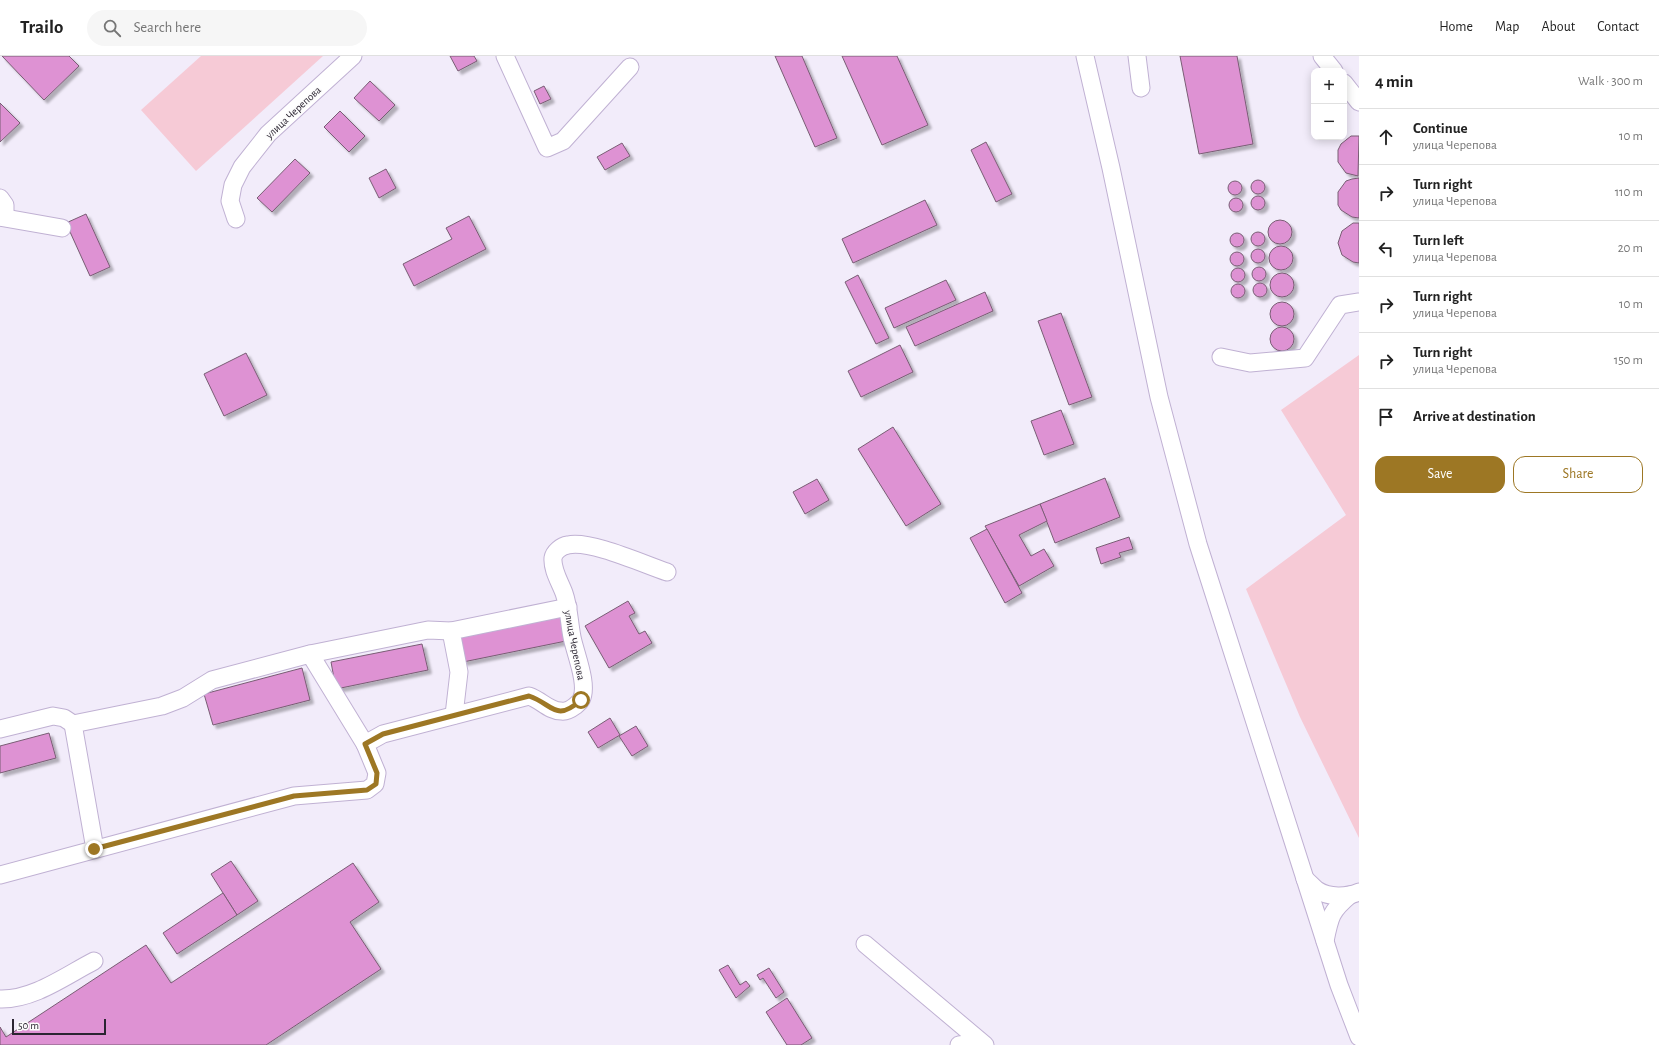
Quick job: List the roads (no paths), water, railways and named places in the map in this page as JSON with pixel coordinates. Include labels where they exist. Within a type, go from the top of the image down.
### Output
[{"type":"street","name":"улица Черепова","points":[[236,219],[230,201],[233,185],[242,167],[268,134],[353,56]]},
{"type":"street","points":[[505,56],[547,148],[563,141],[630,67]]},
{"type":"street","points":[[1085,56],[1111,168],[1159,397],[1198,544],[1339,985],[1359,1037]]},
{"type":"street","points":[[1136,56],[1142,88]]},
{"type":"street","points":[[1322,56],[1332,68]]},
{"type":"street","points":[[1347,87],[1359,102]]},
{"type":"street","points":[[0,198],[6,204],[5,213],[0,217]]},
{"type":"street","points":[[0,217],[62,228]]},
{"type":"street","points":[[1221,357],[1250,363],[1305,358],[1340,304],[1359,302]]},
{"type":"street","name":"улица Черепова","points":[[365,744],[383,734],[529,696],[538,699],[551,710],[563,712],[572,708],[581,700],[584,690],[572,636],[568,607],[553,566],[553,556],[559,549],[567,545],[577,544],[599,548],[667,572]]},
{"type":"street","points":[[0,729],[53,716],[64,718],[73,724],[162,706],[183,698],[212,680],[310,654],[428,630],[451,631],[568,607]]},
{"type":"street","points":[[451,631],[459,672],[454,715]]},
{"type":"street","points":[[0,874],[294,796],[367,790],[376,784],[377,773],[365,744],[310,654]]},
{"type":"street","points":[[73,724],[94,849]]},
{"type":"street","points":[[1305,879],[1318,890],[1331,895],[1355,894]]},
{"type":"street","points":[[1325,941],[1329,922],[1336,907],[1355,894]]},
{"type":"street","points":[[865,944],[985,1045]]},
{"type":"street","points":[[0,999],[12,999],[37,991],[94,961]]},
{"type":"street","points":[[959,1045],[974,1043],[978,1045]]}]
